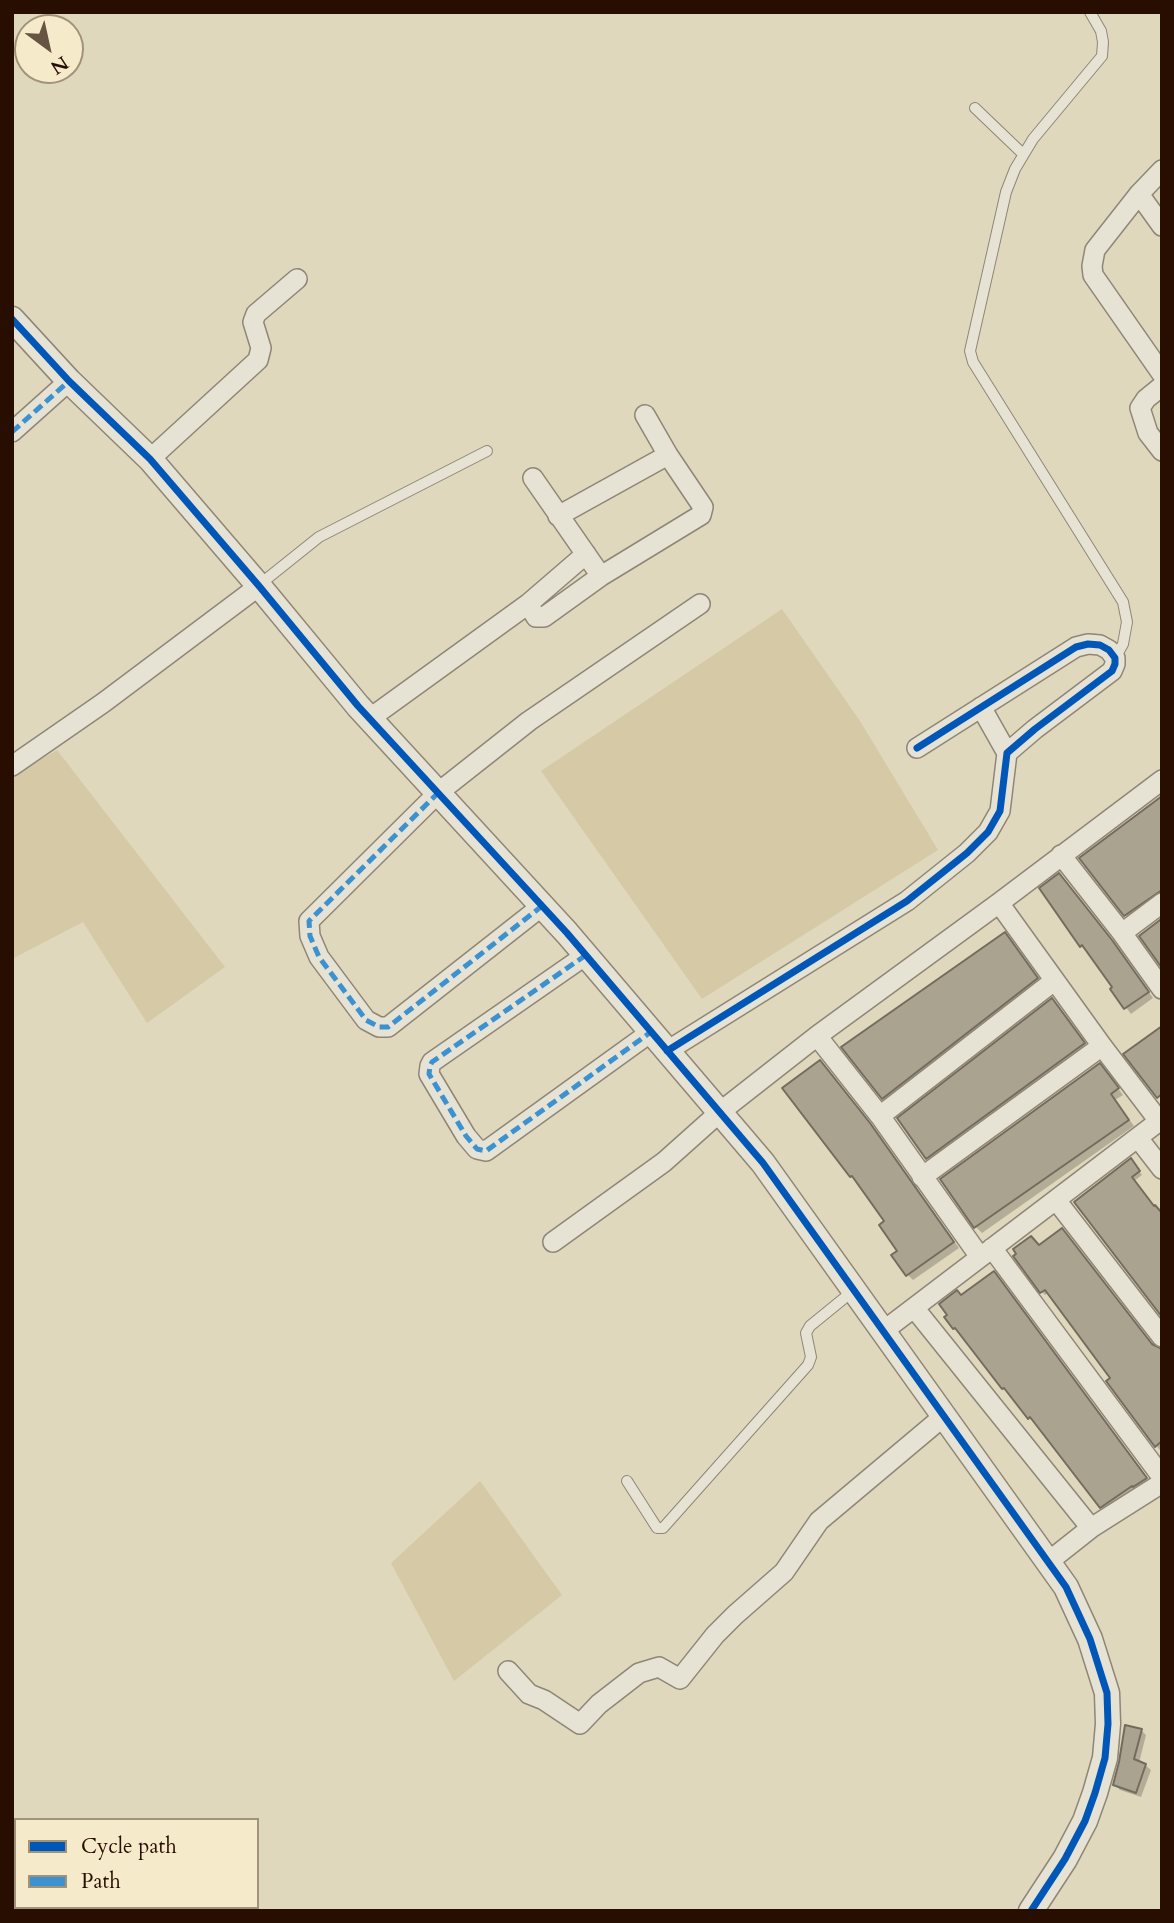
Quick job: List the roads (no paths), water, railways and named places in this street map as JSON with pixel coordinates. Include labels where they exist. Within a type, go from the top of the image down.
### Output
[{"type":"street","points":[[1162,170],[1139,194],[1095,250],[1092,266],[1093,275],[1162,374]]},
{"type":"street","points":[[1139,194],[1162,226]]},
{"type":"street","points":[[150,458],[258,360],[261,348],[253,322],[256,314],[296,279]]},
{"type":"street","points":[[12,319],[69,381],[150,458],[369,719],[439,792],[586,955],[763,1163],[1066,1587],[1090,1639],[1107,1693],[1105,1758],[1085,1821],[1065,1859],[1031,1911]]},
{"type":"street","points":[[12,432],[69,381]]},
{"type":"street","points":[[1162,386],[1146,398],[1140,408],[1148,433],[1162,451]]},
{"type":"street","points":[[528,604],[536,617],[544,617],[601,576],[701,515],[703,507],[645,415]]},
{"type":"street","points":[[558,516],[668,455]]},
{"type":"street","points":[[533,478],[601,576]]},
{"type":"street","points":[[369,719],[528,604],[586,554]]},
{"type":"street","points":[[12,766],[103,703],[258,586]]},
{"type":"street","points":[[542,906],[388,1027],[379,1027],[366,1020],[319,957],[310,936],[309,921],[439,792],[529,721],[700,604]]},
{"type":"street","points":[[917,748],[1076,647],[1100,645],[1109,650],[1115,658],[1112,671],[1007,752]]},
{"type":"street","points":[[586,955],[430,1066],[429,1074],[466,1136],[477,1149],[486,1151],[659,1041],[907,901],[967,853],[988,832],[1000,811],[1007,752],[981,707]]},
{"type":"street","points":[[553,1242],[664,1161],[720,1112],[817,1036],[1162,780]]},
{"type":"street","points":[[1061,855],[1162,989]]},
{"type":"street","points":[[883,1332],[1161,1120],[1102,1046],[999,903]]},
{"type":"street","points":[[1122,933],[1162,903]]},
{"type":"street","points":[[880,1116],[1054,981]]},
{"type":"street","points":[[817,1036],[880,1116],[922,1177],[986,1253],[1162,1477]]},
{"type":"street","points":[[922,1177],[1102,1046]]},
{"type":"street","points":[[1138,1138],[1162,1169]]},
{"type":"street","points":[[1056,1200],[1162,1337]]},
{"type":"street","points":[[915,1308],[1091,1528]]},
{"type":"street","points":[[508,1671],[529,1694],[544,1700],[580,1724],[599,1704],[639,1673],[659,1667],[680,1679],[715,1635],[784,1572],[820,1521],[944,1416]]},
{"type":"street","points":[[1048,1562],[1091,1528],[1162,1483]]},
{"type":"lane","points":[[1090,12],[1101,31],[1102,56],[1058,108],[1014,169],[1006,192],[970,347],[971,356],[1123,602],[1127,622],[1123,644],[1115,658]]},
{"type":"lane","points":[[975,108],[1023,154]]},
{"type":"lane","points":[[258,586],[319,537],[486,451]]},
{"type":"lane","points":[[626,1481],[657,1528],[663,1528],[808,1365],[811,1357],[806,1333],[810,1326],[853,1290]]}]
